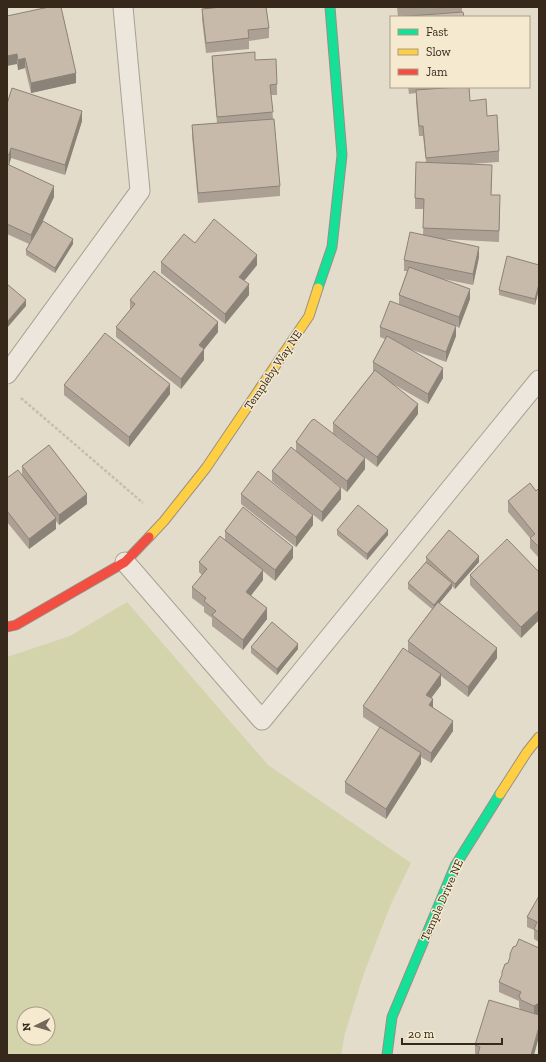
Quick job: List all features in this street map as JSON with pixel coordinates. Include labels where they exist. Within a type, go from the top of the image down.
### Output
[{"type":"street","name":"Templeby Way NE","points":[[7,627],[16,625],[125,562],[164,521],[206,468],[309,316],[332,247],[342,155],[330,7]]},
{"type":"street","name":"Temple Drive NE","points":[[386,1055],[392,1017],[455,866],[526,752],[539,737]]},
{"type":"lane","points":[[7,374],[140,192],[123,7]]},
{"type":"lane","points":[[125,562],[262,720],[539,380]]},
{"type":"path","points":[[19,396],[164,521]]},
{"type":"green space","points":[[127,602],[268,765],[411,863],[391,904],[364,973],[345,1033],[341,1055],[7,1055],[7,657],[70,636]]},
{"type":"building","points":[[49,7],[61,7],[76,73],[31,83],[25,58],[18,60],[17,54],[7,56],[7,16]]},
{"type":"building","points":[[222,7],[266,7],[269,28],[248,30],[249,38],[206,43],[202,9]]},
{"type":"building","points":[[463,12],[464,16],[409,16]]},
{"type":"building","points":[[255,52],[255,60],[276,59],[277,84],[270,85],[273,112],[217,117],[212,56]]},
{"type":"building","points":[[12,88],[82,111],[65,165],[11,148],[9,155],[7,154],[7,104]]},
{"type":"building","points":[[469,88],[470,101],[486,99],[487,116],[497,115],[499,151],[426,158],[423,126],[419,126],[416,90]]},
{"type":"building","points":[[274,119],[280,186],[198,193],[192,125]]},
{"type":"building","points":[[416,162],[492,165],[491,195],[500,195],[499,231],[423,228],[424,199],[415,198]]},
{"type":"building","points":[[7,164],[54,186],[31,235],[7,224]]},
{"type":"building","points":[[214,219],[257,255],[239,277],[249,284],[225,314],[161,262],[184,234],[195,243]]},
{"type":"building","points":[[43,221],[73,239],[55,268],[26,250]]},
{"type":"building","points":[[410,232],[479,247],[473,274],[404,260]]},
{"type":"building","points":[[507,256],[539,265],[539,284],[535,299],[499,290]]},
{"type":"building","points":[[409,267],[470,289],[459,317],[399,295]]},
{"type":"building","points":[[154,271],[218,322],[199,345],[204,349],[181,379],[116,327],[135,304],[130,300]]},
{"type":"building","points":[[7,284],[26,300],[7,322]]},
{"type":"building","points":[[390,301],[456,326],[446,352],[380,327]]},
{"type":"building","points":[[105,333],[170,384],[129,437],[64,385]]},
{"type":"building","points":[[387,336],[443,368],[428,394],[373,362]]},
{"type":"building","points":[[375,370],[418,404],[377,457],[333,423]]},
{"type":"building","points":[[314,419],[365,458],[347,481],[296,442]]},
{"type":"building","points":[[49,445],[87,494],[59,515],[22,466]]},
{"type":"building","points":[[291,447],[341,488],[322,512],[272,471]]},
{"type":"building","points":[[18,470],[56,518],[29,539],[7,511],[7,478]]},
{"type":"building","points":[[258,471],[313,515],[296,537],[241,494]]},
{"type":"building","points":[[530,483],[536,491],[539,488],[539,547],[530,538],[535,534],[508,501]]},
{"type":"building","points":[[358,505],[388,530],[367,554],[337,530]]},
{"type":"building","points":[[243,507],[293,547],[275,570],[225,531]]},
{"type":"building","points":[[449,530],[479,556],[455,584],[426,557]]},
{"type":"building","points":[[220,536],[263,570],[246,592],[267,608],[243,640],[212,615],[216,611],[204,601],[206,598],[192,587],[207,569],[199,562]]},
{"type":"building","points":[[507,539],[539,572],[539,610],[521,627],[470,575]]},
{"type":"building","points":[[426,562],[452,583],[434,605],[408,583]]},
{"type":"building","points":[[438,602],[497,648],[468,687],[408,641]]},
{"type":"building","points":[[272,622],[298,644],[277,669],[251,647]]},
{"type":"building","points":[[403,648],[441,674],[426,695],[433,699],[429,705],[453,721],[431,753],[363,706]]},
{"type":"building","points":[[380,727],[421,753],[386,809],[345,782]]},
{"type":"building","points":[[539,896],[539,932],[534,929],[537,922],[527,917]]},
{"type":"building","points":[[519,939],[539,948],[539,1003],[534,1006],[521,1000],[519,996],[521,992],[499,982],[505,964],[508,963],[513,947],[516,946]]},
{"type":"building","points":[[489,1000],[539,1015],[539,1027],[531,1055],[478,1054],[480,1047],[475,1045]]},
{"type":"traffic: fast","points":[[318,288],[332,247],[342,155],[330,7]]},
{"type":"traffic: fast","points":[[387,1055],[392,1017],[455,866],[500,794]]},
{"type":"traffic: slow","points":[[149,537],[164,521],[206,468],[309,316],[318,288]]},
{"type":"traffic: slow","points":[[500,794],[527,752],[539,737]]},
{"type":"traffic: jam","points":[[7,627],[16,625],[125,562],[149,537]]}]
